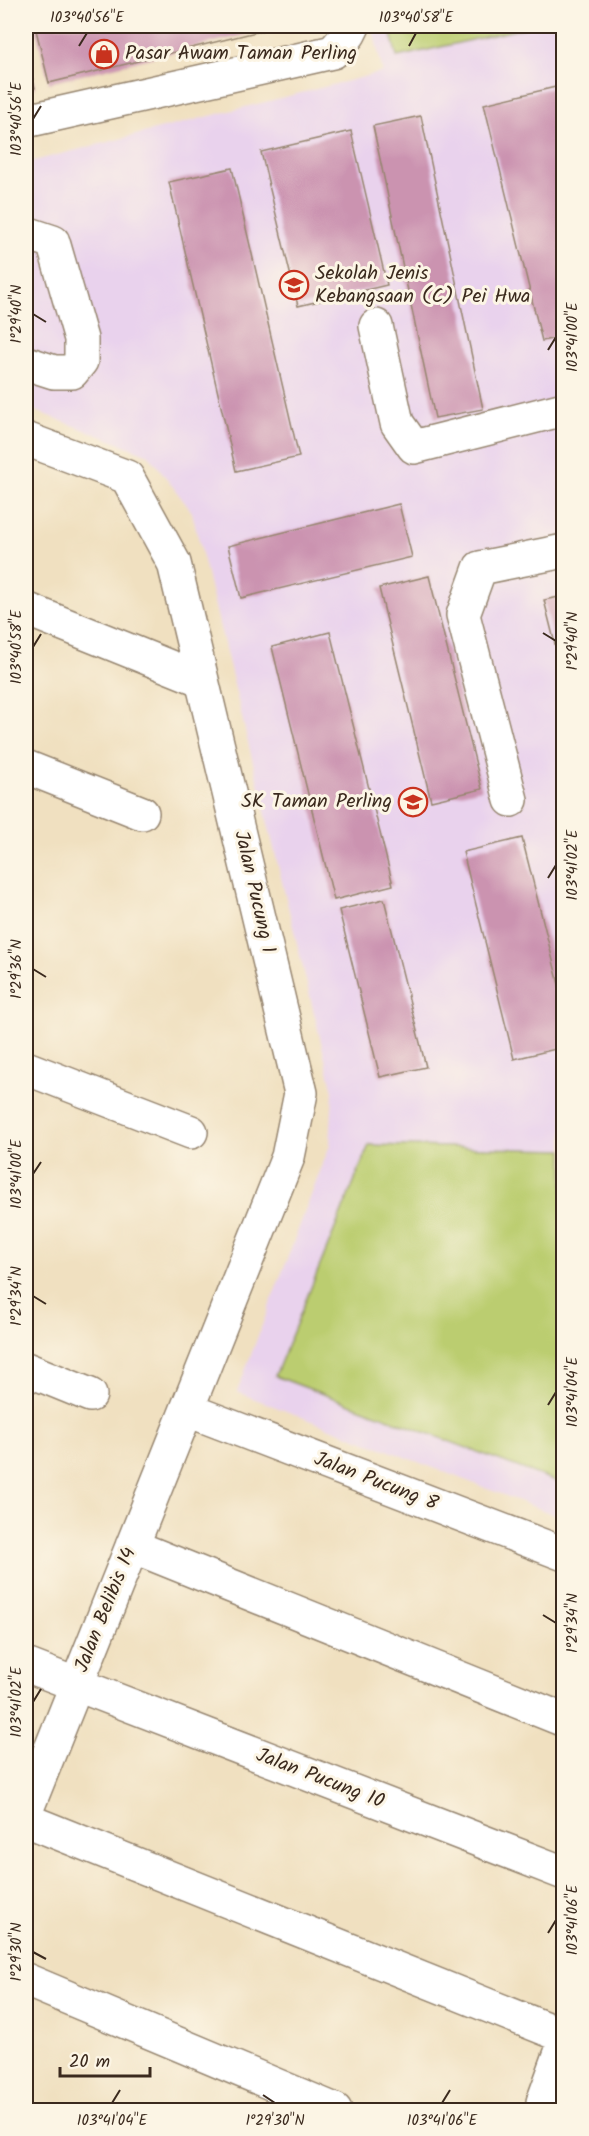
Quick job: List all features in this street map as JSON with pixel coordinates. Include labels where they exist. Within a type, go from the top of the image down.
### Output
[{"type":"street","points":[[26,121],[333,52],[353,26]]},
{"type":"street","points":[[26,233],[53,242],[81,339],[81,361],[72,372],[54,372],[26,363]]},
{"type":"street","points":[[376,326],[397,423],[414,447],[564,409]]},
{"type":"street","name":"Jalan Pucung 1","points":[[26,439],[127,477],[174,563],[301,1093],[288,1157],[188,1410]]},
{"type":"street","points":[[511,800],[463,615],[480,568],[564,551]]},
{"type":"street","points":[[26,609],[202,680]]},
{"type":"street","points":[[26,767],[142,813]]},
{"type":"street","points":[[26,1068],[191,1132]]},
{"type":"street","points":[[26,1369],[90,1395]]},
{"type":"street","name":"Jalan Belibis 14","points":[[26,1811],[188,1410]]},
{"type":"street","name":"Jalan Pucung 8","points":[[188,1410],[564,1554]]},
{"type":"street","points":[[132,1546],[564,1720]]},
{"type":"street","name":"Jalan Pucung 10","points":[[26,1665],[564,1873]]},
{"type":"street","points":[[26,1820],[564,2036]]},
{"type":"street","points":[[26,1980],[335,2110]]},
{"type":"street","points":[[543,2102],[564,2044]]},
{"type":"shaded area","points":[[372,26],[563,26],[563,1518],[237,1392],[330,1145],[333,1091],[192,512],[149,455],[26,407],[26,163],[383,72]]},
{"type":"green space","points":[[389,26],[532,26],[397,57]]},
{"type":"green space","points":[[369,1145],[563,1150],[563,1484],[275,1376]]},
{"type":"building","name":"Pasar Awam Taman Perling","points":[[35,26],[280,26],[49,83]]},
{"type":"building","points":[[26,53],[35,88],[26,90]]},
{"type":"building","points":[[564,85],[564,336],[542,341],[484,104]]},
{"type":"building","points":[[421,116],[483,409],[435,418],[373,126]]},
{"type":"building","points":[[351,131],[387,285],[298,306],[261,152]]},
{"type":"building","points":[[232,168],[299,457],[236,471],[169,182]]},
{"type":"building","points":[[399,504],[412,557],[241,598],[228,546]]},
{"type":"building","points":[[429,576],[482,789],[431,801],[379,588]]},
{"type":"building","points":[[564,596],[564,676],[563,676],[544,600]]},
{"type":"building","points":[[330,632],[393,885],[334,900],[272,647]]},
{"type":"building","points":[[522,838],[564,1004],[564,1047],[514,1059],[463,852]]},
{"type":"building","points":[[384,899],[426,1067],[380,1077],[339,910]]},
{"type":"place","name":"Pasar Awam Taman Perling","points":[[104,54]]},
{"type":"place","name":"Sekolah Jenis Kebangsaan (C) Pei Hwa","points":[[294,285]]},
{"type":"place","name":"SK Taman Perling","points":[[413,802]]}]
